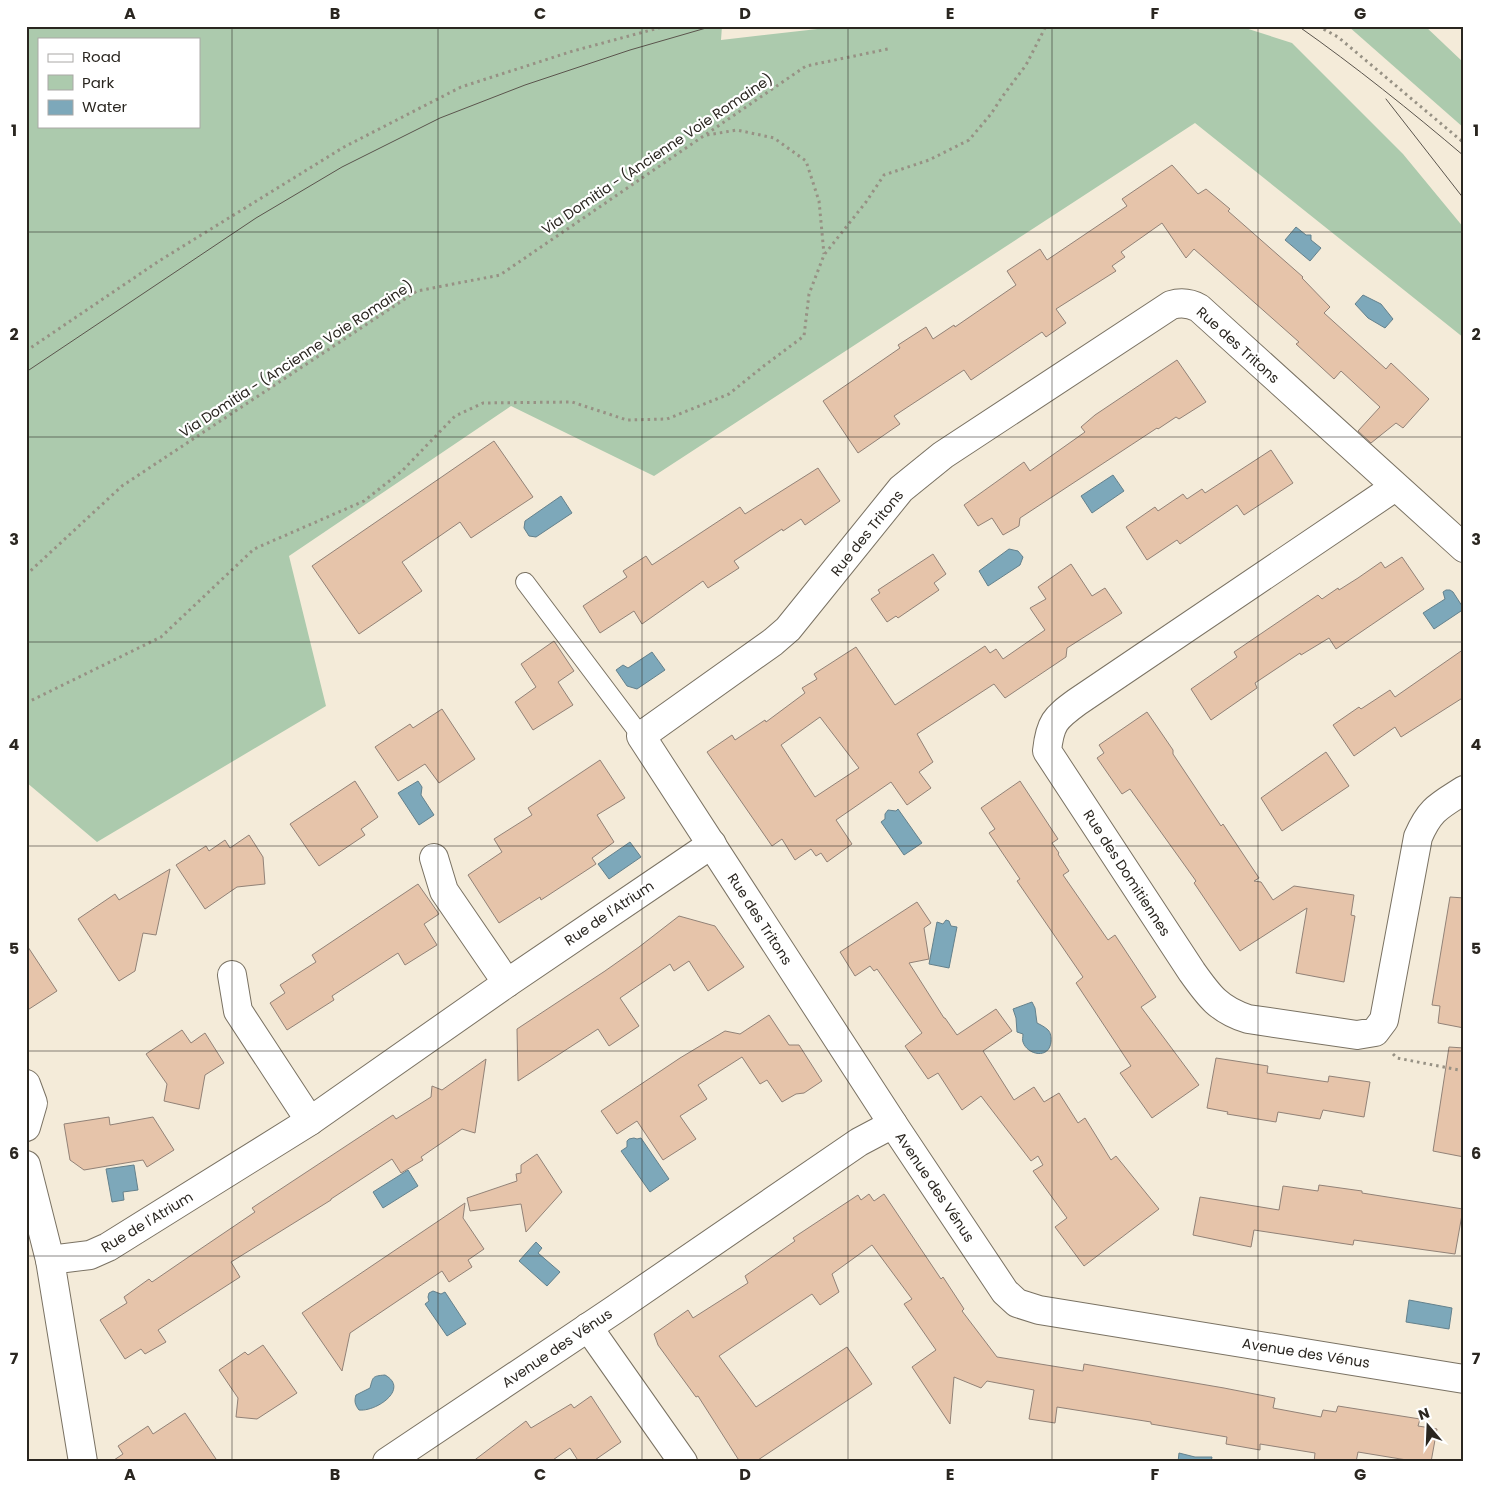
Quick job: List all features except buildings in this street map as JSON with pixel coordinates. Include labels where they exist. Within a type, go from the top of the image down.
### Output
[{"type":"street","name":"Rue des Tritons","points":[[893,1124],[641,736],[773,642],[788,629],[901,489],[929,466],[1171,305],[1185,303],[1199,308],[1464,548]]},
{"type":"street","name":"Rue des Domitiennes","points":[[1375,1032],[1357,1035],[1248,1018],[1235,1015],[1220,1007],[1192,972],[1047,751],[1049,734],[1058,716],[1395,487]]},
{"type":"street","points":[[1375,1032],[1384,1020],[1418,837],[1425,821],[1437,806],[1464,790]]},
{"type":"street","name":"Rue de l'Atrium","points":[[50,1260],[90,1255],[108,1247],[310,1121],[507,983],[712,844]]},
{"type":"street","points":[[434,858],[444,891],[507,983]]},
{"type":"street","points":[[232,975],[238,1011],[310,1121]]},
{"type":"street","points":[[26,1084],[32,1103],[26,1128]]},
{"type":"street","name":"Avenue des Vénus","points":[[387,1462],[859,1142],[893,1124],[1005,1292],[1017,1303],[1039,1310],[1464,1379]]},
{"type":"street","points":[[26,1165],[50,1260],[83,1462]]},
{"type":"street","points":[[588,1327],[683,1462]]},
{"type":"lane","points":[[525,582],[641,736]]},
{"type":"path","points":[[26,352],[159,261],[344,147],[411,112],[461,87],[573,51],[666,26]]},
{"type":"path","points":[[26,703],[161,637],[254,549],[364,501],[402,471],[456,416],[483,403],[572,402],[627,420],[667,419],[729,394],[765,364],[804,336],[809,294],[824,255],[866,202],[884,175],[930,160],[969,140],[991,114],[1002,96],[1026,65],[1046,26]]},
{"type":"path","points":[[1318,26],[1338,37],[1464,143]]},
{"type":"path","name":"Via Domitia - (Ancienne Voie Romaine)","points":[[26,575],[122,486],[417,291],[500,275],[806,66],[888,49]]},
{"type":"path","points":[[705,135],[737,130],[774,138],[806,161],[819,201],[824,255]]},
{"type":"path","points":[[1375,1032],[1397,1058],[1464,1071]]},
{"type":"green space","points":[[26,26],[722,26],[721,40],[844,26],[1239,26],[1292,43],[1403,154],[1464,228],[1464,338],[1195,123],[654,476],[511,406],[289,556],[326,706],[97,842],[26,782]]},
{"type":"green space","points":[[1348,26],[1425,26],[1464,63],[1464,128]]},
{"type":"water","points":[[1296,227],[1306,235],[1311,235],[1311,240],[1321,248],[1310,261],[1285,240]]},
{"type":"water","points":[[1363,295],[1381,304],[1393,319],[1385,328],[1368,318],[1355,304]]},
{"type":"water","points":[[1113,475],[1124,491],[1092,513],[1081,496]]},
{"type":"water","points":[[561,496],[572,513],[536,537],[529,536],[524,528],[525,521]]},
{"type":"water","points":[[1009,549],[1018,551],[1023,557],[1020,565],[988,586],[979,571]]},
{"type":"water","points":[[1446,590],[1453,592],[1464,609],[1434,629],[1423,613],[1445,599],[1443,592]]},
{"type":"water","points":[[652,652],[665,670],[637,689],[627,686],[616,670],[623,665],[628,668]]},
{"type":"water","points":[[418,781],[422,787],[421,795],[434,815],[419,825],[398,793]]},
{"type":"water","points":[[898,809],[922,843],[904,855],[881,822],[885,819],[885,814],[888,810],[896,811]]},
{"type":"water","points":[[630,842],[641,857],[609,879],[598,864]]},
{"type":"water","points":[[946,920],[949,921],[951,926],[957,927],[949,968],[929,964],[937,922],[943,924]]},
{"type":"water","points":[[1032,1002],[1035,1008],[1037,1023],[1047,1029],[1051,1035],[1050,1047],[1047,1051],[1038,1054],[1025,1046],[1023,1034],[1017,1032],[1013,1009]]},
{"type":"water","points":[[641,1138],[669,1179],[650,1192],[621,1151],[627,1147],[629,1139]]},
{"type":"water","points":[[134,1165],[138,1190],[123,1192],[124,1200],[112,1202],[106,1169]]},
{"type":"water","points":[[408,1170],[418,1186],[383,1208],[373,1192]]},
{"type":"water","points":[[536,1242],[542,1248],[538,1253],[560,1272],[547,1286],[519,1261]]},
{"type":"water","points":[[433,1291],[441,1294],[445,1292],[466,1324],[447,1336],[425,1304],[429,1301],[429,1293]]},
{"type":"water","points":[[1409,1300],[1452,1308],[1449,1329],[1406,1322]]},
{"type":"water","points":[[385,1375],[392,1381],[394,1387],[392,1393],[374,1407],[359,1410],[355,1403],[356,1395],[370,1388],[375,1377]]},
{"type":"water","points":[[1179,1453],[1195,1457],[1212,1457],[1211,1462],[1178,1462]]},
{"type":"tram line","points":[[26,372],[256,218],[342,167],[440,118],[525,85],[630,50],[713,26]]},
{"type":"tram line","points":[[1298,26],[1382,89],[1464,156]]},
{"type":"tram line","points":[[1386,99],[1464,199]]}]
